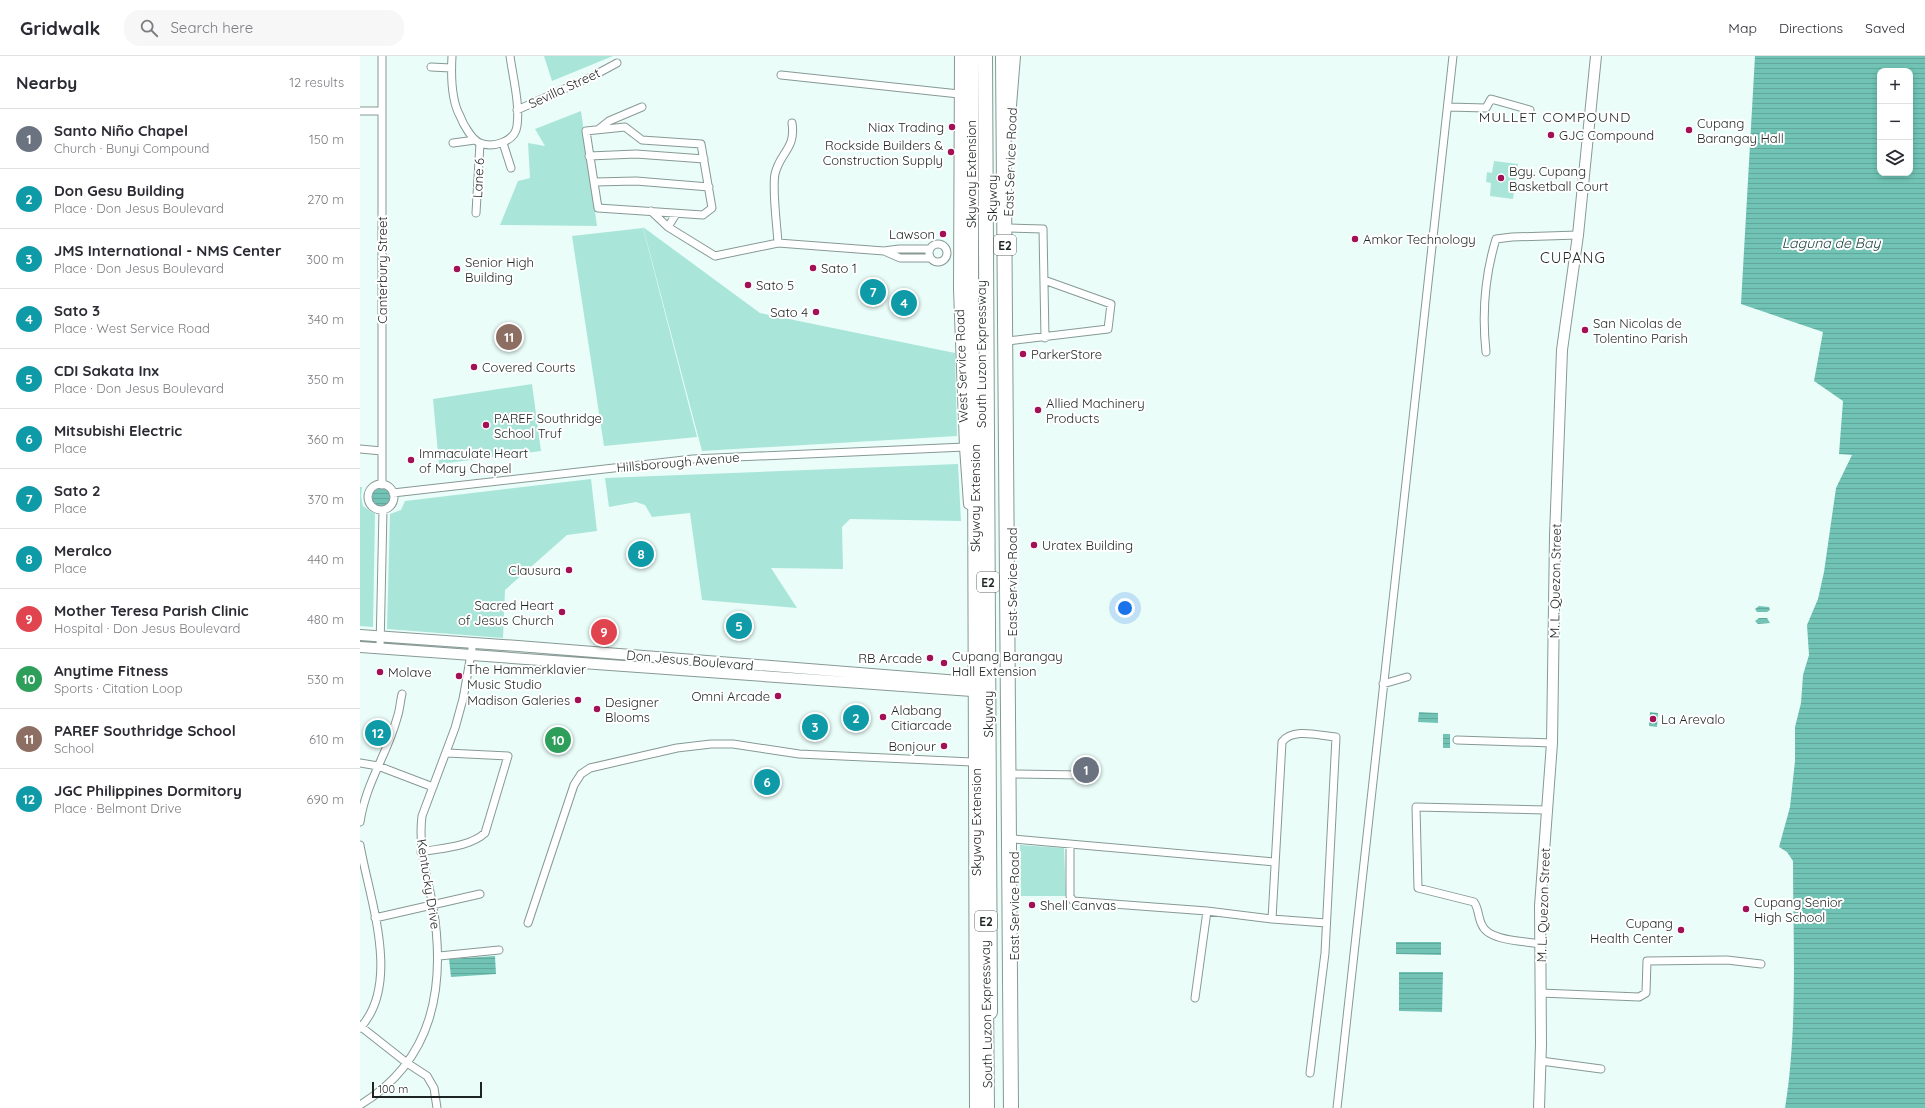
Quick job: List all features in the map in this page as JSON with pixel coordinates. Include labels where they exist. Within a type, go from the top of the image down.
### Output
[{"type":"highway","name":"Skyway Extension","points":[[971,56],[971,329],[975,451],[976,1108]]},
{"type":"highway","name":"South Luzon Expressway","points":[[978,56],[987,1108]]},
{"type":"highway","name":"Skyway","points":[[984,56],[991,1108]]},
{"type":"highway","name":"Skyway","points":[[991,56],[997,1108]]},
{"type":"highway","name":"South Luzon Expressway","points":[[997,56],[1003,1108]]},
{"type":"highway","name":"E2","points":[[1003,56],[1011,1108]]},
{"type":"main road","name":"West Service Road","points":[[960,56],[959,253],[965,447],[971,529],[976,1108]]},
{"type":"main road","name":"East Service Road","points":[[1015,56],[1007,167],[1008,341],[1011,479],[1015,1108]]},
{"type":"main road","name":"M. L. Quezon Street","points":[[1539,1108],[1541,1061],[1540,906],[1552,743],[1555,536],[1562,350],[1578,235],[1596,56]]},
{"type":"main road","name":"Don Jesus Boulevard","points":[[360,635],[474,642],[814,670],[972,686]]},
{"type":"main road","points":[[414,638],[414,651]]},
{"type":"main road","name":"Don Jesus Boulevard","points":[[360,647],[813,680],[972,686]]},
{"type":"main road","points":[[813,680],[814,670]]},
{"type":"street","name":"Canterbury Street","points":[[382,56],[382,485]]},
{"type":"street","points":[[452,56],[451,68],[455,100],[459,116],[478,141]]},
{"type":"street","points":[[454,143],[478,141],[503,143],[515,132],[517,127],[517,110],[510,56]]},
{"type":"street","points":[[1337,1108],[1453,56]]},
{"type":"street","name":"Sevilla Street","points":[[517,110],[614,65]]},
{"type":"street","points":[[431,67],[451,68]]},
{"type":"street","points":[[781,75],[959,94]]},
{"type":"street","points":[[1448,107],[1485,108],[1491,99],[1530,110]]},
{"type":"street","points":[[600,130],[609,121],[642,107]]},
{"type":"street","points":[[360,111],[382,111]]},
{"type":"street","points":[[624,115],[625,127]]},
{"type":"street","points":[[778,243],[774,176],[778,162],[785,154],[793,139],[792,123]]},
{"type":"street","points":[[625,127],[642,140],[701,144],[712,208],[703,215],[598,208],[586,131],[600,130],[625,127]]},
{"type":"street","name":"Lane 6","points":[[476,213],[478,141]]},
{"type":"street","points":[[503,143],[511,168]]},
{"type":"street","points":[[589,156],[636,154],[704,159]]},
{"type":"street","points":[[595,182],[636,181],[709,187]]},
{"type":"street","points":[[651,211],[668,227],[715,256],[778,243],[884,251],[899,249],[930,249]]},
{"type":"street","points":[[668,227],[676,214]]},
{"type":"street","points":[[1008,228],[1042,229],[1045,338]]},
{"type":"street","points":[[1486,352],[1484,330],[1490,259],[1496,239],[1512,237],[1578,235]]},
{"type":"street","points":[[884,251],[900,258],[928,258],[935,262],[940,262],[945,258],[946,253],[941,245],[934,245],[930,249],[928,258]]},
{"type":"street","points":[[946,253],[959,253]]},
{"type":"street","points":[[1008,341],[1045,338],[1108,329],[1111,304],[1044,280]]},
{"type":"street","name":"Hillsborough Avenue","points":[[393,493],[693,459],[965,447]]},
{"type":"street","points":[[360,449],[382,451]]},
{"type":"street","points":[[382,485],[388,487],[393,493],[393,501],[391,505],[383,510],[375,508],[369,502],[368,498],[370,490],[374,487],[382,485]]},
{"type":"street","points":[[380,648],[383,510]]},
{"type":"street","name":"Kentucky Drive","points":[[360,1105],[383,1089],[407,1063],[418,1046],[428,1025],[437,991],[439,956],[420,831],[422,816],[447,753],[463,699],[474,642]]},
{"type":"street","points":[[1383,684],[1407,677]]},
{"type":"street","points":[[360,822],[365,797],[397,718],[402,694]]},
{"type":"street","points":[[1272,919],[1274,862],[1282,742],[1285,738],[1295,733],[1336,737],[1323,968],[1310,1073]]},
{"type":"street","points":[[1457,740],[1552,743]]},
{"type":"street","points":[[528,923],[574,785],[581,774],[590,768],[677,748],[711,744],[733,744],[800,754],[972,762]]},
{"type":"street","points":[[422,852],[470,842],[479,838],[485,833],[508,756],[447,753]]},
{"type":"street","points":[[360,763],[378,766],[433,787]]},
{"type":"street","points":[[1013,774],[1082,775]]},
{"type":"street","points":[[1540,944],[1491,936],[1482,926],[1474,902],[1418,888],[1416,807],[1547,810]]},
{"type":"street","points":[[1014,839],[1274,862]]},
{"type":"street","points":[[1070,844],[1070,896],[1073,901],[1207,911],[1272,919],[1326,923]]},
{"type":"street","points":[[360,846],[375,918],[381,970],[377,994],[370,1016],[360,1027],[407,1063],[427,1076],[434,1088],[437,1108]]},
{"type":"street","points":[[375,918],[480,894]]},
{"type":"street","points":[[1195,998],[1207,911]]},
{"type":"street","points":[[439,956],[499,950]]},
{"type":"street","points":[[1540,993],[1639,997],[1646,993],[1647,961],[1728,960],[1761,964]]},
{"type":"street","points":[[1541,1061],[1601,1069]]},
{"type":"shaded area","points":[[544,56],[613,56],[552,81]]},
{"type":"shaded area","points":[[581,111],[597,226],[500,225],[518,181],[530,178],[528,143],[545,146],[535,129]]},
{"type":"shaded area","name":"Bgy. Cupang Basketball Court","points":[[1494,161],[1518,164],[1513,199],[1490,196],[1491,183],[1486,182],[1487,172],[1492,173]]},
{"type":"shaded area","points":[[643,227],[760,313],[955,353],[957,436],[702,451]]},
{"type":"shaded area","points":[[643,228],[697,437],[604,446],[572,236]]},
{"type":"shaded area","name":"PAREF Southridge School Truf","points":[[532,384],[541,451],[439,464],[433,399]]},
{"type":"shaded area","points":[[958,464],[961,521],[850,519],[842,527],[843,569],[771,568],[797,608],[702,600],[690,513],[652,517],[645,505],[636,502],[609,507],[605,478]]},
{"type":"shaded area","points":[[591,479],[597,531],[567,535],[505,590],[503,638],[387,629],[390,514],[401,510],[405,501]]},
{"type":"shaded area","points":[[360,487],[362,487],[361,496],[363,506],[375,514],[373,627],[360,626]]},
{"type":"shaded area","points":[[1020,845],[1064,848],[1066,896],[1021,896]]},
{"type":"water","name":"Laguna de Bay","points":[[1755,56],[1925,56],[1925,1108],[1785,1108],[1792,1047],[1794,985],[1793,861],[1787,852],[1779,847],[1790,807],[1795,761],[1795,727],[1801,703],[1803,675],[1809,655],[1807,625],[1818,599],[1824,572],[1836,488],[1852,455],[1839,454],[1843,401],[1814,381],[1823,332],[1741,304]]},
{"type":"water","points":[[377,488],[385,488],[390,493],[388,504],[385,506],[377,506],[372,501],[372,493]]},
{"type":"water","points":[[1759,606],[1769,607],[1770,610],[1767,612],[1757,612],[1755,609]]},
{"type":"water","points":[[1759,618],[1767,618],[1770,623],[1758,624],[1755,621]]},
{"type":"water","points":[[1419,712],[1438,713],[1438,723],[1418,722]]},
{"type":"water","name":"La Arevalo","points":[[1650,712],[1658,713],[1657,727],[1649,726]]},
{"type":"water","points":[[1443,734],[1450,734],[1450,748],[1443,748]]},
{"type":"water","points":[[1396,942],[1441,942],[1441,955],[1396,954]]},
{"type":"water","points":[[495,956],[496,974],[451,977],[449,959]]},
{"type":"water","points":[[1399,972],[1443,972],[1442,1012],[1399,1011]]},
{"type":"place","name":"Niax Trading","points":[[952,127]]},
{"type":"place","name":"Cupang Barangay Hall","points":[[1689,130]]},
{"type":"place","name":"GJC Compound","points":[[1551,135]]},
{"type":"place","name":"Rockside Builders & Construction Supply","points":[[951,152]]},
{"type":"place","name":"Bgy. Cupang Basketball Court","points":[[1501,178]]},
{"type":"place","name":"Lawson","points":[[943,234]]},
{"type":"place","name":"Amkor Technology","points":[[1355,239]]},
{"type":"place","name":"Sato 1","points":[[813,268]]},
{"type":"place","name":"Senior High Building","points":[[457,269]]},
{"type":"place","name":"Sato 5","points":[[748,285]]},
{"type":"place","name":"Sato 2","points":[[873,292]]},
{"type":"place","name":"Sato 3","points":[[904,303]]},
{"type":"place","name":"Sato 4","points":[[816,312]]},
{"type":"place","name":"San Nicolas de Tolentino Parish","points":[[1585,330]]},
{"type":"place","name":"PAREF Southridge School","points":[[509,337]]},
{"type":"place","name":"ParkerStore","points":[[1023,354]]},
{"type":"place","name":"Covered Courts","points":[[474,367]]},
{"type":"place","name":"Allied Machinery Products","points":[[1038,410]]},
{"type":"place","name":"PAREF Southridge School Truf","points":[[486,425]]},
{"type":"place","name":"Immaculate Heart of Mary Chapel","points":[[411,460]]},
{"type":"place","name":"Uratex Building","points":[[1034,545]]},
{"type":"place","name":"Meralco","points":[[641,554]]},
{"type":"place","name":"Clausura","points":[[569,570]]},
{"type":"place","name":"Sacred Heart of Jesus Church","points":[[562,612]]},
{"type":"place","name":"CDI Sakata Inx","points":[[739,626]]},
{"type":"place","name":"Mother Teresa Parish Clinic","points":[[604,632]]},
{"type":"place","name":"RB Arcade","points":[[930,658]]},
{"type":"place","name":"Cupang Barangay Hall Extension","points":[[944,663]]},
{"type":"place","name":"Molave","points":[[380,672]]},
{"type":"place","name":"The Hammerklavier Music Studio","points":[[459,676]]},
{"type":"place","name":"Omni Arcade","points":[[778,696]]},
{"type":"place","name":"Madison Galeries","points":[[578,700]]},
{"type":"place","name":"Designer Blooms","points":[[597,709]]},
{"type":"place","name":"Alabang Citiarcade","points":[[883,717]]},
{"type":"place","name":"Don Gesu Building","points":[[856,718]]},
{"type":"place","name":"La Arevalo","points":[[1653,719]]},
{"type":"place","name":"JMS International - NMS Center","points":[[815,727]]},
{"type":"place","name":"JGC Philippines Dormitory","points":[[378,733]]},
{"type":"place","name":"Anytime Fitness","points":[[558,740]]},
{"type":"place","name":"Bonjour","points":[[944,746]]},
{"type":"place","name":"Santo Niño Chapel","points":[[1086,770]]},
{"type":"place","name":"Mitsubishi Electric","points":[[767,782]]},
{"type":"place","name":"Shell Canvas","points":[[1032,905]]},
{"type":"place","name":"Cupang Senior High School","points":[[1746,909]]},
{"type":"place","name":"Cupang Health Center","points":[[1681,930]]},
{"type":"district","name":"MULLET COMPOUND","points":[[1555,117]]},
{"type":"district","name":"CUPANG","points":[[1573,257]]}]
